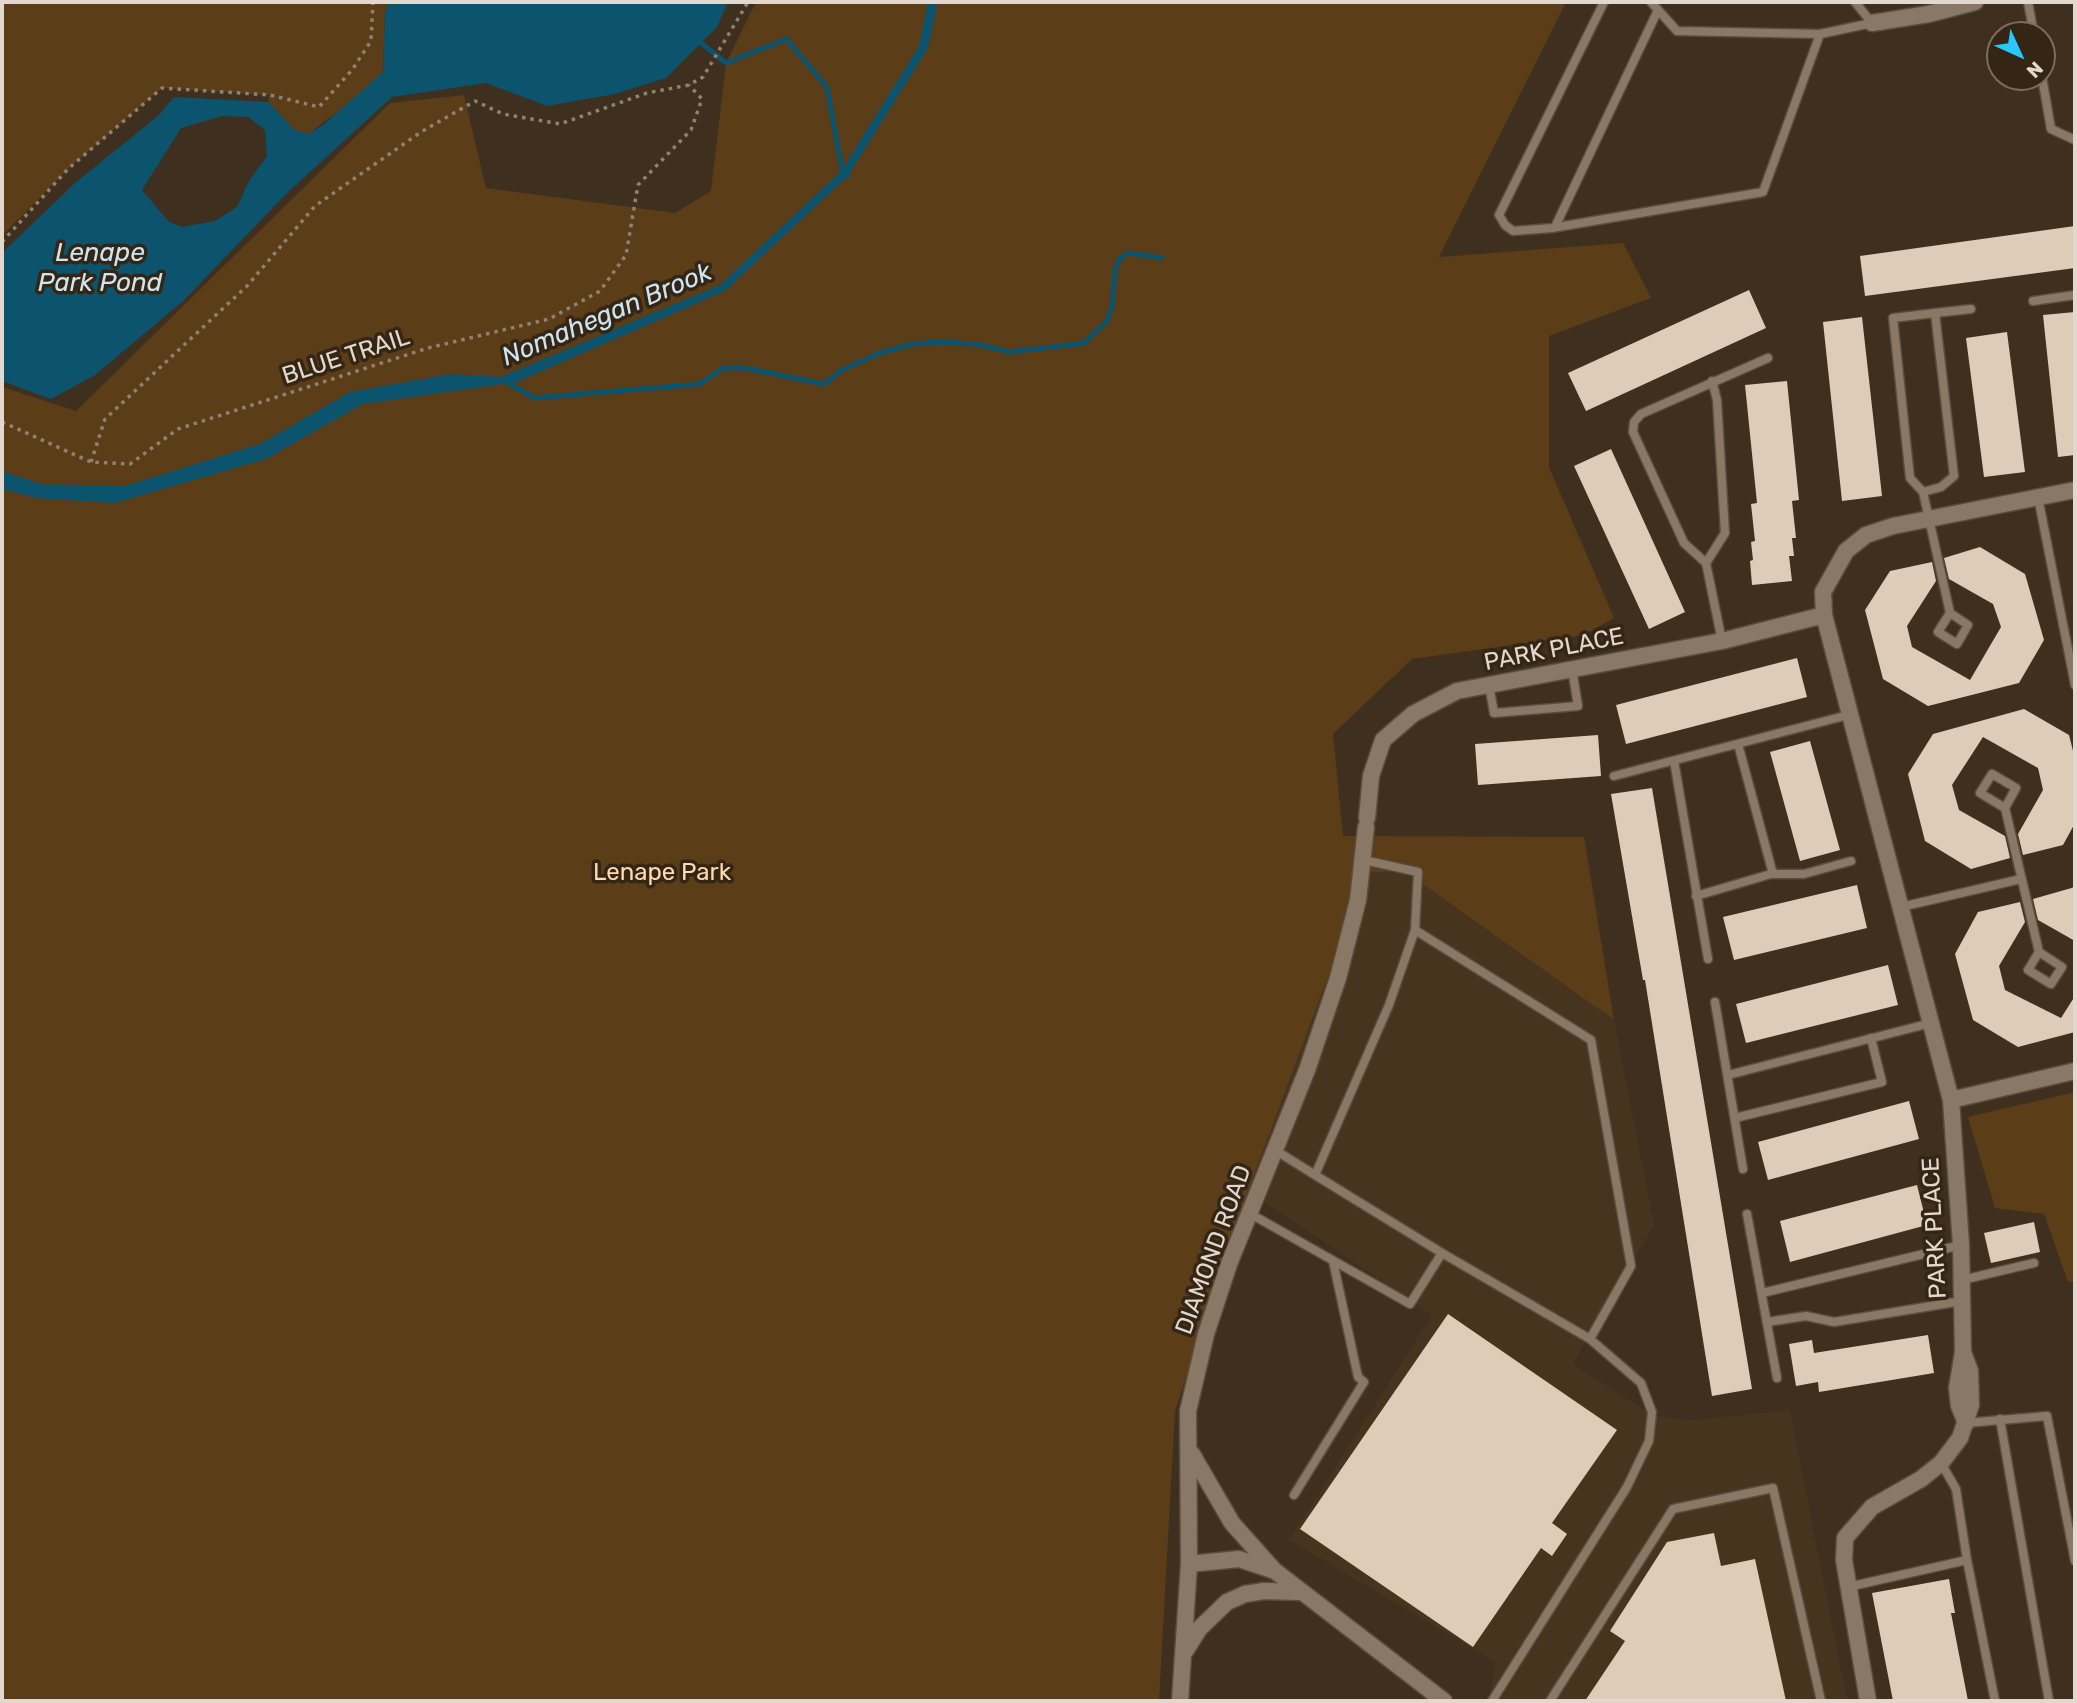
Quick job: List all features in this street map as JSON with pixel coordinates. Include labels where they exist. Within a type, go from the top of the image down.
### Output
[{"type":"street","points":[[1872,23],[1929,14],[1975,2]]},
{"type":"street","name":"PARK PLACE","points":[[1966,1423],[1971,1405],[1963,1352],[1961,1245],[1951,1100],[1824,615],[1823,592],[1846,551],[1867,535],[1927,519],[2075,490]]},
{"type":"street","name":"PARK PLACE","points":[[1366,823],[1371,776],[1383,740],[1413,714],[1457,691],[1722,641],[1824,615]]},
{"type":"street","name":"DIAMOND ROAD","points":[[1180,1701],[1189,1564],[1188,1412],[1206,1334],[1249,1213],[1307,1070],[1338,978],[1358,900],[1366,823]]},
{"type":"street","points":[[1951,1100],[2075,1071]]},
{"type":"street","points":[[1868,1701],[1844,1560],[1845,1538],[1872,1507],[1920,1479],[1941,1462],[1959,1438],[1966,1423]]},
{"type":"street","points":[[1189,1449],[1232,1523],[1275,1571],[1436,1699]]},
{"type":"street","points":[[1189,1564],[1239,1559],[1275,1571]]},
{"type":"street","points":[[1185,1652],[1199,1629],[1227,1602],[1245,1594],[1264,1591],[1300,1592]]},
{"type":"lane","points":[[1604,2],[1499,215],[1504,225],[1513,231],[1555,227],[1763,192],[1820,34]]},
{"type":"lane","points":[[1651,2],[1677,31],[1820,34],[1872,23],[1855,2]]},
{"type":"lane","points":[[2028,2],[2031,21]]},
{"type":"lane","points":[[1555,227],[1658,10]]},
{"type":"lane","points":[[2045,91],[2052,129],[2075,140]]},
{"type":"lane","points":[[2033,301],[2075,295]]},
{"type":"lane","points":[[1950,613],[1923,492],[1910,478],[1893,318],[1971,309]]},
{"type":"lane","points":[[1923,492],[1941,486],[1954,476],[1935,313]]},
{"type":"lane","points":[[1722,641],[1706,563],[1685,543],[1633,432],[1634,422],[1641,414],[1768,358]]},
{"type":"lane","points":[[1706,563],[1725,533],[1717,400],[1712,381]]},
{"type":"lane","points":[[2038,497],[2075,685]]},
{"type":"lane","points":[[1489,685],[1494,713],[1578,706],[1572,669]]},
{"type":"lane","points":[[1614,776],[1852,714]]},
{"type":"lane","points":[[1738,744],[1773,874]]},
{"type":"lane","points":[[1674,761],[1708,959]]},
{"type":"lane","points":[[2005,808],[1980,793],[1992,774],[2016,788],[2005,808],[2039,953]]},
{"type":"lane","points":[[1315,1175],[1389,1005],[1415,930],[1418,872],[1364,860]]},
{"type":"lane","points":[[1696,896],[1773,874],[1804,874],[1851,862]]},
{"type":"lane","points":[[1901,907],[2021,880]]},
{"type":"lane","points":[[1415,930],[1591,1040],[1631,1266],[1590,1339]]},
{"type":"lane","points":[[1715,1002],[1743,1169]]},
{"type":"lane","points":[[1728,1075],[1931,1023]]},
{"type":"lane","points":[[1735,1118],[1882,1082],[1871,1038]]},
{"type":"lane","points":[[1275,1150],[1442,1254],[1590,1339],[1641,1383],[1652,1412],[1649,1441],[1627,1487],[1492,1701]]},
{"type":"lane","points":[[1249,1213],[1410,1304],[1442,1254]]},
{"type":"lane","points":[[1747,1214],[1777,1378]]},
{"type":"lane","points":[[1762,1293],[1961,1245]]},
{"type":"lane","points":[[1294,1495],[1364,1382],[1357,1377],[1334,1261]]},
{"type":"lane","points":[[1962,1280],[2034,1263]]},
{"type":"lane","points":[[1767,1322],[1807,1317],[1834,1322],[1962,1301]]},
{"type":"lane","points":[[1966,1423],[2047,1416],[2075,1561]]},
{"type":"lane","points":[[2000,1419],[2049,1701]]},
{"type":"lane","points":[[1941,1462],[1956,1489],[1995,1701]]},
{"type":"lane","points":[[1550,1701],[1673,1509],[1773,1488],[1821,1701]]},
{"type":"lane","points":[[1849,1587],[1967,1560]]},
{"type":"path","points":[[2,242],[68,169],[162,88],[270,95],[319,107],[352,70],[371,41],[373,2]]},
{"type":"path","points":[[91,462],[105,419],[247,286],[315,206],[421,132],[475,101],[503,114],[560,124],[647,93],[689,85],[703,76],[748,2]]},
{"type":"path","name":"BLUE TRAIL","points":[[2,422],[91,462],[130,464],[178,429],[428,348],[550,319],[600,291],[626,255],[638,185],[691,130],[702,99],[689,85]]},
{"type":"shaded area","points":[[1403,870],[1614,1020],[1654,1225],[1573,1364],[1654,1416],[1692,1420],[1790,1410],[1847,1701],[1489,1701],[1495,1662],[1289,1540],[1432,1315],[1248,1191],[1348,923],[1356,873]]},
{"type":"green space","points":[[2,2],[390,2],[385,12],[383,72],[365,91],[308,134],[295,130],[268,102],[269,95],[162,88],[68,169],[2,236]]},
{"type":"green space","name":"Lenape Park","points":[[756,2],[1566,2],[1439,257],[1623,243],[1651,298],[1549,336],[1549,467],[1614,618],[1584,635],[1412,659],[1333,734],[1343,836],[1584,837],[1614,1020],[1403,870],[1356,874],[1348,923],[1248,1191],[1175,1411],[1159,1701],[2,1701],[2,387],[76,411],[390,103],[464,95],[486,188],[675,213],[711,191],[726,63]]},
{"type":"green space","points":[[2075,1092],[2075,1281],[2068,1282],[2044,1214],[1995,1208],[1968,1117]]},
{"type":"water","name":"Lenape Park Pond","points":[[390,2],[728,2],[717,27],[666,78],[615,94],[547,106],[486,83],[392,97],[287,193],[183,301],[95,375],[51,399],[2,381],[2,253],[75,183],[158,116],[174,97],[268,102],[295,130],[308,134],[323,125],[383,72],[385,12]],"holes":[[[222,116],[248,117],[265,130],[267,156],[249,181],[237,207],[215,221],[182,227],[169,222],[142,190],[181,128]]]},
{"type":"water","points":[[928,2],[938,2],[928,48],[848,176],[725,291],[517,382],[363,404],[266,459],[115,503],[36,498],[2,489],[2,471],[41,484],[125,486],[260,444],[350,392],[451,374],[501,377],[720,285],[842,170],[919,46]]},
{"type":"building","points":[[2075,226],[2075,268],[1865,296],[1860,256]]},
{"type":"building","points":[[1749,290],[1766,328],[1586,411],[1568,373]]},
{"type":"building","points":[[2075,312],[2075,455],[2058,457],[2043,315]]},
{"type":"building","points":[[1862,317],[1882,496],[1842,501],[1823,322]]},
{"type":"building","points":[[2007,332],[2025,472],[1984,477],[1966,338]]},
{"type":"building","points":[[1787,381],[1799,500],[1792,501],[1796,538],[1792,538],[1794,556],[1789,556],[1792,581],[1752,585],[1751,542],[1755,541],[1751,504],[1757,503],[1745,385]]},
{"type":"building","points":[[1611,449],[1685,612],[1649,629],[1574,466]]},
{"type":"building","points":[[1980,547],[2025,574],[2044,640],[2019,683],[1928,706],[1883,679],[1865,610],[1890,571],[1932,562],[1936,581],[1907,626],[1912,647],[1970,680],[2001,627],[1993,604],[1949,579],[1944,558]]},
{"type":"building","points":[[1797,658],[1807,697],[1626,744],[1616,705]]},
{"type":"building","points":[[2024,709],[2069,735],[2075,759],[2075,823],[2063,845],[2023,855],[2018,834],[2043,790],[2038,768],[1983,737],[1952,785],[1959,810],[2005,836],[2010,858],[1971,869],[1925,841],[1908,774],[1933,734]]},
{"type":"building","points":[[1598,735],[1601,776],[1478,785],[1475,744]]},
{"type":"building","points":[[1810,741],[1840,850],[1800,861],[1770,752]]},
{"type":"building","points":[[1652,788],[1752,1389],[1712,1396],[1645,980],[1611,794]]},
{"type":"building","points":[[1857,885],[1867,928],[1734,960],[1723,917]]},
{"type":"building","points":[[2075,887],[2075,941],[2038,920],[2033,899]]},
{"type":"building","points":[[2020,902],[2025,922],[1999,966],[2005,990],[2061,1018],[2075,996],[2075,1032],[2018,1047],[1973,1020],[1955,954],[1978,912]]},
{"type":"building","points":[[1888,965],[1898,1005],[1746,1043],[1736,1004]]},
{"type":"building","points":[[1909,1101],[1919,1139],[1768,1180],[1758,1142]]},
{"type":"building","points":[[1917,1185],[1927,1225],[1790,1262],[1780,1221]]},
{"type":"building","points":[[2034,1222],[2040,1252],[1991,1263],[1984,1233]]},
{"type":"building","points":[[1448,1314],[1617,1430],[1552,1523],[1567,1534],[1552,1556],[1541,1548],[1473,1647],[1300,1529]]},
{"type":"building","points":[[1928,1335],[1934,1373],[1819,1392],[1818,1382],[1796,1386],[1789,1344],[1812,1340],[1814,1353]]},
{"type":"building","points":[[1714,1533],[1721,1566],[1755,1559],[1786,1701],[1585,1701],[1625,1641],[1610,1631],[1667,1542]]},
{"type":"building","points":[[1949,1579],[1955,1613],[1951,1613],[1968,1701],[1893,1701],[1872,1593]]},
{"type":"waterway","points":[[701,43],[726,63],[786,39],[827,87],[842,170],[848,176]]},
{"type":"waterway","name":"Nomahegan Brook","points":[[506,382],[535,398],[700,384],[723,368],[745,368],[824,384],[842,370],[880,353],[912,344],[976,344],[1010,352],[1084,343],[1107,321],[1112,307],[1115,270],[1120,258],[1129,253],[1162,258]]}]
